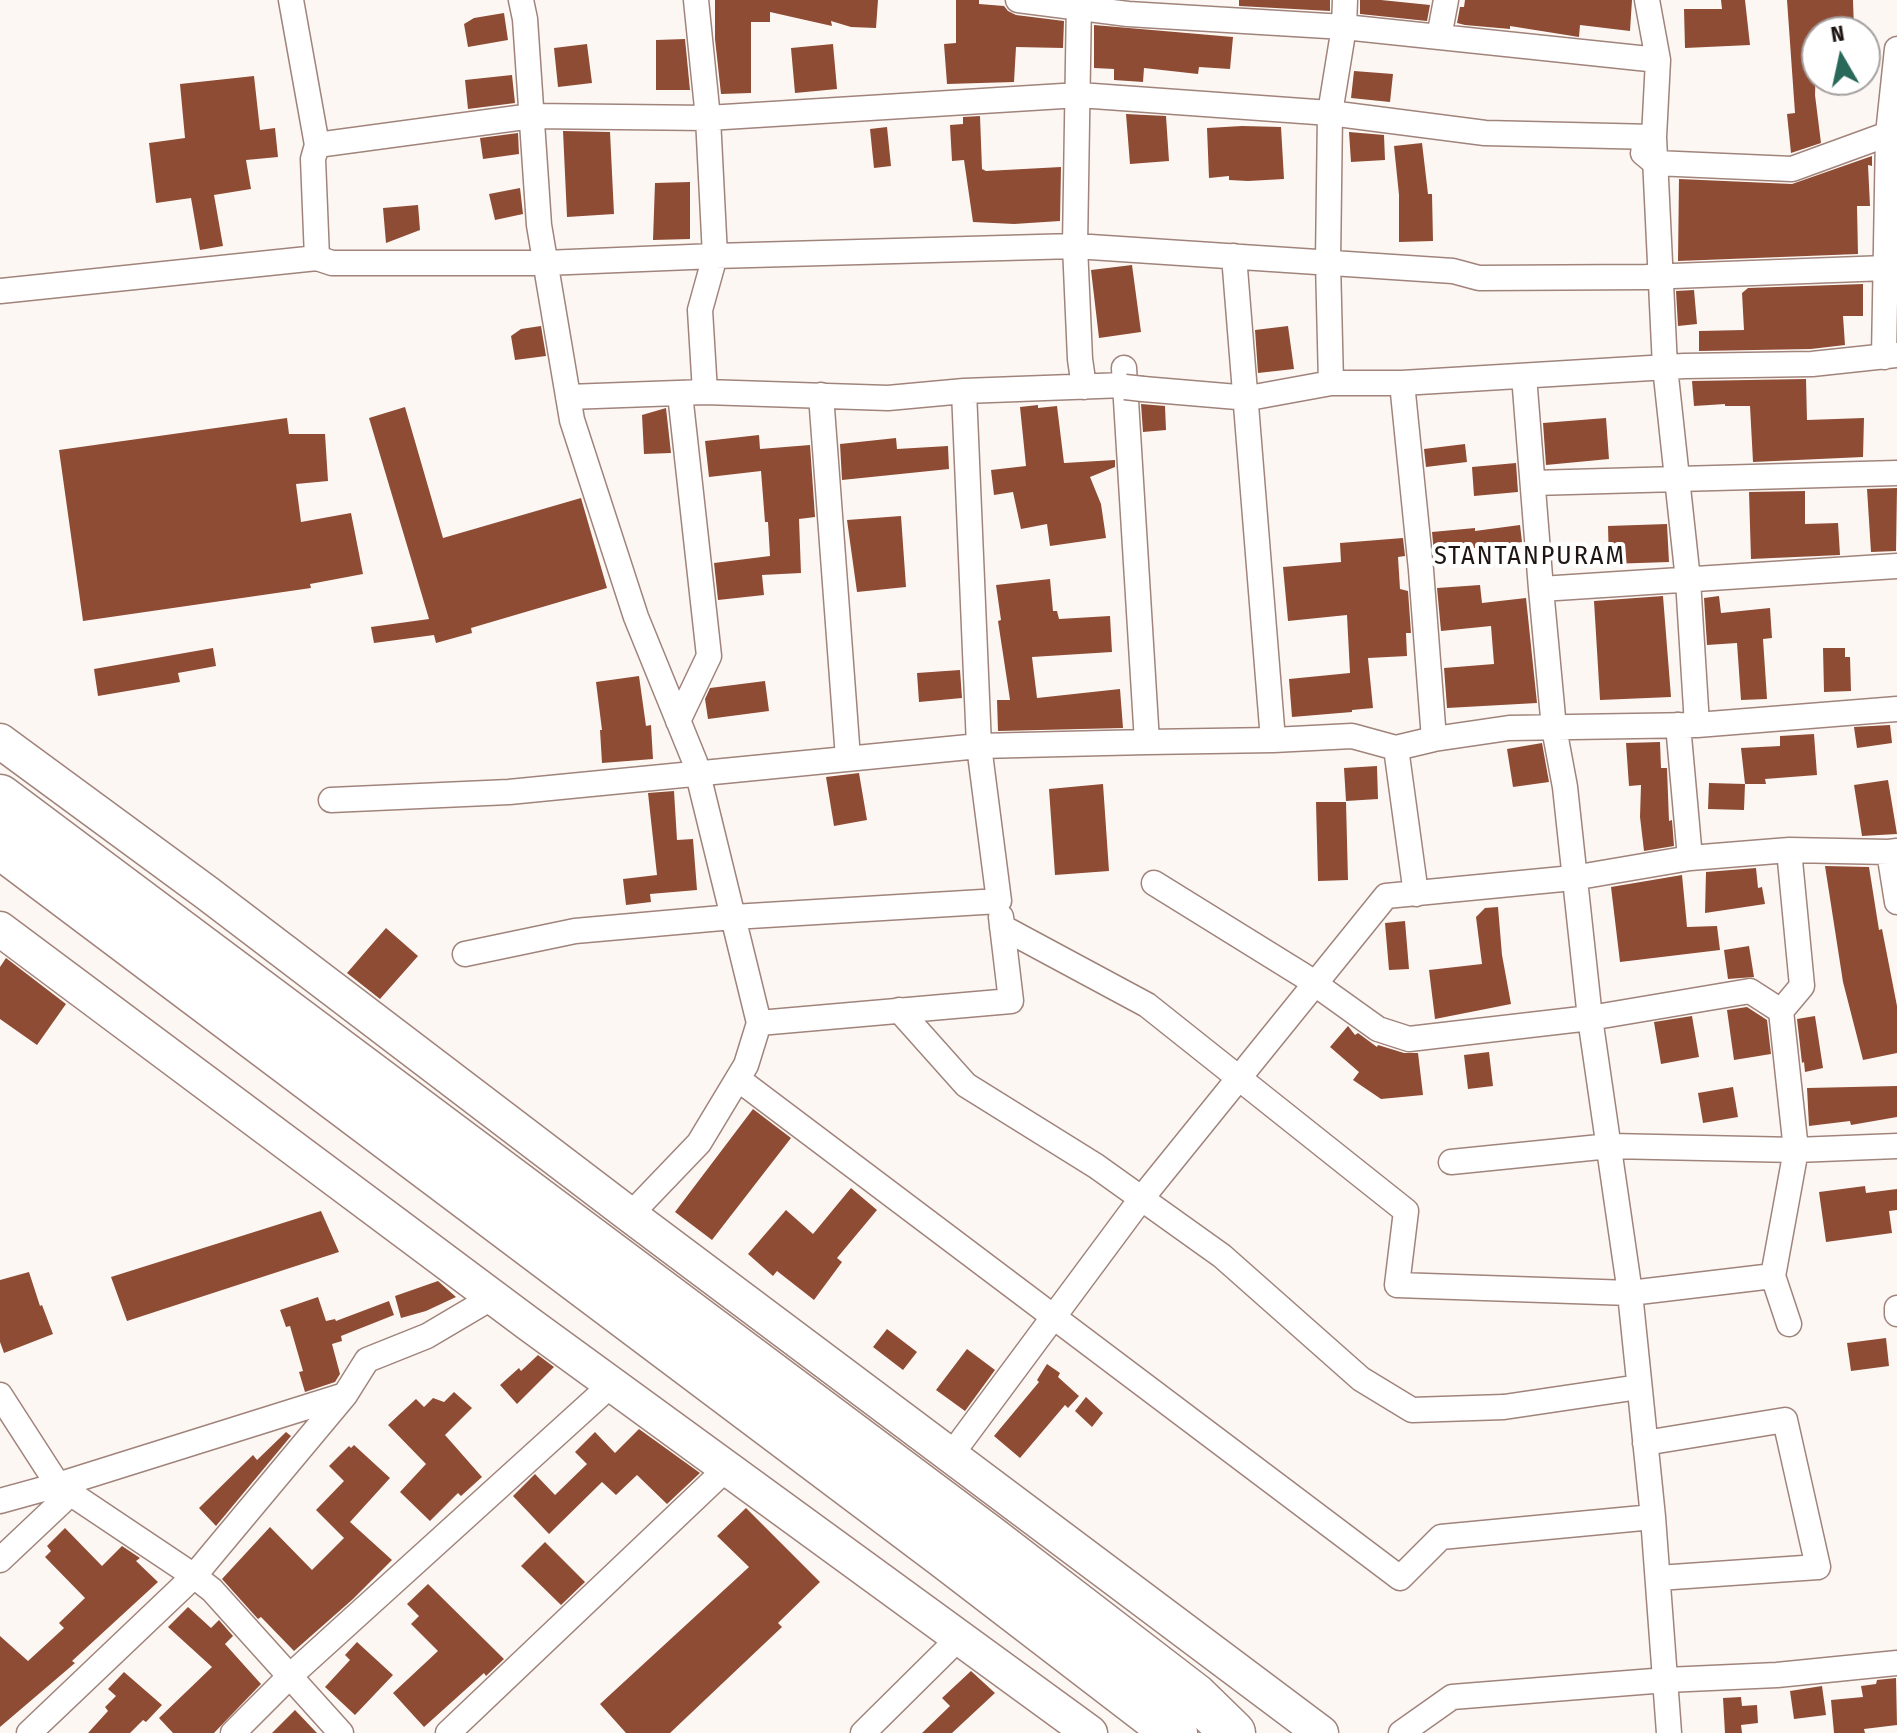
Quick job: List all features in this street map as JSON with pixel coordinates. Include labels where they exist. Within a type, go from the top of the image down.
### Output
[{"type":"highway","points":[[0,797],[1175,1733]]},
{"type":"highway","points":[[0,846],[1183,1686],[1233,1733]]},
{"type":"street","points":[[291,0],[317,145],[313,159],[317,258]]},
{"type":"street","points":[[521,0],[525,19],[539,225],[572,420],[636,617],[698,772],[759,1023],[746,1065],[699,1143],[630,1215]]},
{"type":"street","points":[[678,721],[709,656],[692,393],[700,310],[715,256],[708,118],[696,0]]},
{"type":"street","points":[[1018,0],[1079,4],[1128,14],[1344,27],[1658,60]]},
{"type":"street","points":[[1331,383],[1328,262],[1330,113],[1344,27],[1345,0]]},
{"type":"street","points":[[1439,37],[1446,0]]},
{"type":"street","points":[[1647,0],[1658,60],[1654,149],[1665,367],[1688,580],[1690,858]]},
{"type":"street","points":[[1079,4],[1075,246],[1084,387]]},
{"type":"street","points":[[568,397],[692,393],[888,398],[1129,382],[1246,397],[1331,383],[1402,383],[1665,367],[1812,364],[1890,356],[1886,268],[1897,49]]},
{"type":"street","points":[[317,145],[532,116],[708,118],[1079,95],[1330,113],[1485,133],[1615,136],[1654,149],[1792,169],[1893,135]]},
{"type":"street","points":[[0,291],[317,258],[332,263],[545,263],[1075,246],[1453,271],[1479,278],[1661,277],[1886,268]]},
{"type":"street","points":[[1234,256],[1273,740]]},
{"type":"street","points":[[1524,376],[1554,728],[1565,787],[1590,1018],[1630,1293],[1653,1517],[1669,1733]]},
{"type":"street","points":[[1129,382],[1147,742]]},
{"type":"street","points":[[1402,383],[1434,739]]},
{"type":"street","points":[[759,1023],[1011,1001],[979,746],[964,391]]},
{"type":"street","points":[[821,395],[848,758]]},
{"type":"street","points":[[1533,483],[1897,473]]},
{"type":"street","points":[[1541,589],[1897,566]]},
{"type":"street","points":[[331,800],[509,792],[979,746],[1352,736],[1396,748],[1509,728],[1688,725],[1897,709]]},
{"type":"street","points":[[0,741],[207,893],[630,1215],[1321,1733]]},
{"type":"street","points":[[1396,748],[1416,894]]},
{"type":"street","points":[[1789,850],[1802,986],[1781,1011],[1796,1150],[1773,1276],[1789,1324]]},
{"type":"street","points":[[951,1455],[1141,1199],[1386,896],[1573,878],[1690,858],[1789,850],[1893,852],[1897,902]]},
{"type":"street","points":[[1154,883],[1304,976],[1378,1029],[1409,1039],[1590,1018],[1750,991],[1781,1011]]},
{"type":"street","points":[[465,954],[575,931],[733,917],[999,901]]},
{"type":"street","points":[[1002,927],[1147,1005],[1406,1211],[1397,1285],[1630,1293],[1773,1276]]},
{"type":"street","points":[[0,929],[493,1297],[1084,1731]]},
{"type":"street","points":[[899,1010],[966,1085],[1096,1166],[1222,1256],[1361,1379],[1412,1410],[1504,1407],[1639,1387]]},
{"type":"street","points":[[738,1079],[1400,1578],[1441,1537],[1653,1517]]},
{"type":"street","points":[[1451,1162],[1610,1146],[1796,1150],[1897,1146]]},
{"type":"street","points":[[29,1733],[194,1576],[345,1395],[367,1360],[427,1336],[493,1297]]},
{"type":"street","points":[[233,1733],[290,1676],[612,1384]]},
{"type":"street","points":[[0,1395],[64,1489],[212,1590],[341,1733]]},
{"type":"street","points":[[0,1501],[64,1489],[345,1395]]},
{"type":"street","points":[[1645,1443],[1785,1420],[1818,1567],[1658,1578]]},
{"type":"street","points":[[448,1733],[727,1468]]},
{"type":"street","points":[[0,1560],[64,1489]]},
{"type":"street","points":[[863,1733],[959,1638]]},
{"type":"street","points":[[1401,1733],[1452,1697],[1666,1680],[1777,1675],[1897,1663]]},
{"type":"building","points":[[715,0],[878,0],[876,28],[851,27],[831,21],[832,26],[770,12],[770,22],[751,22],[751,93],[721,94],[715,39]]},
{"type":"building","points":[[956,0],[979,0],[979,4],[1004,6],[1016,15],[1064,21],[1063,48],[1016,47],[1014,82],[947,84],[944,44],[956,43]]},
{"type":"building","points":[[1239,0],[1330,0],[1330,11],[1239,6]]},
{"type":"building","points":[[1360,0],[1430,5],[1427,21],[1360,14]]},
{"type":"building","points":[[1465,0],[1632,0],[1630,31],[1580,25],[1579,37],[1510,26],[1510,29],[1465,25],[1457,23],[1460,7],[1464,7]]},
{"type":"building","points":[[1721,0],[1745,0],[1750,45],[1685,48],[1684,9],[1722,9]]},
{"type":"building","points":[[1787,0],[1853,0],[1854,16],[1801,16],[1801,96],[1815,96],[1821,143],[1791,153],[1787,114],[1795,113]]},
{"type":"building","points":[[504,13],[508,40],[468,47],[464,24],[474,18]]},
{"type":"building","points":[[1094,25],[1233,37],[1230,69],[1199,67],[1198,74],[1144,68],[1143,82],[1114,80],[1114,69],[1094,68]]},
{"type":"building","points":[[685,39],[690,90],[656,90],[656,40]]},
{"type":"building","points":[[587,44],[592,83],[558,87],[554,48]]},
{"type":"building","points":[[833,44],[837,89],[795,93],[791,48]]},
{"type":"building","points":[[1354,71],[1393,74],[1390,102],[1351,98]]},
{"type":"building","points":[[512,75],[515,103],[468,109],[465,80]]},
{"type":"building","points":[[254,76],[260,130],[275,128],[278,157],[246,160],[251,189],[214,195],[223,246],[200,250],[191,198],[156,203],[149,143],[185,138],[180,84]]},
{"type":"building","points":[[1126,114],[1166,116],[1169,161],[1130,164]]},
{"type":"building","points":[[980,116],[982,169],[1061,167],[1060,221],[1014,224],[973,222],[964,160],[952,161],[950,125],[963,124],[963,117]]},
{"type":"building","points":[[887,127],[891,166],[874,168],[870,129]]},
{"type":"building","points":[[1281,127],[1284,179],[1248,181],[1229,180],[1229,176],[1209,178],[1207,128]]},
{"type":"building","points":[[563,131],[610,132],[614,214],[567,217]]},
{"type":"building","points":[[1349,132],[1384,135],[1385,160],[1351,162]]},
{"type":"building","points":[[518,133],[519,154],[483,159],[480,138]]},
{"type":"building","points":[[1422,143],[1428,194],[1432,194],[1433,241],[1399,242],[1399,195],[1394,146]]},
{"type":"building","points":[[1872,156],[1872,166],[1868,165],[1870,206],[1857,206],[1858,254],[1678,261],[1679,179],[1792,184]]},
{"type":"building","points":[[690,182],[690,239],[653,240],[655,183]]},
{"type":"building","points":[[520,188],[523,214],[495,220],[489,194]]},
{"type":"building","points":[[418,205],[420,230],[386,243],[383,208]]},
{"type":"building","points":[[1132,265],[1141,332],[1099,338],[1091,270]]},
{"type":"building","points":[[1863,284],[1863,316],[1843,316],[1845,345],[1811,349],[1699,351],[1699,331],[1744,330],[1742,293],[1748,288]]},
{"type":"building","points":[[1694,290],[1697,324],[1678,326],[1676,291]]},
{"type":"building","points":[[541,326],[546,356],[515,360],[511,336],[521,329]]},
{"type":"building","points":[[1288,326],[1294,369],[1258,373],[1255,330]]},
{"type":"building","points":[[1806,379],[1807,420],[1864,418],[1863,457],[1753,462],[1750,406],[1694,406],[1692,381]]},
{"type":"building","points":[[1141,404],[1165,406],[1166,430],[1143,432]]},
{"type":"building","points":[[1038,405],[1038,408],[1057,406],[1064,463],[1115,460],[1115,467],[1090,477],[1101,504],[1106,538],[1050,546],[1047,524],[1021,529],[1013,492],[994,495],[991,470],[1026,466],[1020,407]]},
{"type":"building","points":[[405,407],[443,538],[581,498],[607,588],[471,628],[472,633],[436,643],[434,635],[374,643],[371,627],[429,619],[369,418]]},
{"type":"building","points":[[666,408],[671,453],[644,454],[642,415]]},
{"type":"building","points":[[287,418],[289,434],[325,434],[328,481],[296,484],[301,522],[351,513],[363,574],[310,584],[311,588],[83,621],[59,450]]},
{"type":"building","points":[[1606,418],[1609,459],[1546,465],[1543,423]]},
{"type":"building","points":[[759,435],[760,449],[810,445],[815,517],[799,519],[801,573],[762,575],[764,595],[718,600],[714,563],[770,556],[768,522],[765,522],[761,471],[709,477],[705,441]]},
{"type":"building","points":[[896,438],[897,449],[948,446],[949,469],[842,480],[840,444]]},
{"type":"building","points":[[1465,444],[1467,462],[1426,467],[1424,449]]},
{"type":"building","points":[[1516,463],[1518,492],[1474,496],[1472,467]]},
{"type":"building","points":[[1897,488],[1896,551],[1871,552],[1867,489]]},
{"type":"building","points":[[1805,491],[1805,524],[1838,523],[1840,555],[1751,559],[1749,492]]},
{"type":"building","points":[[901,516],[906,587],[857,592],[847,520]]},
{"type":"building","points":[[1667,524],[1669,562],[1609,564],[1608,526]]},
{"type":"building","points":[[1520,525],[1522,542],[1434,553],[1432,532],[1475,528],[1475,531]]},
{"type":"building","points":[[1403,538],[1405,556],[1398,557],[1400,589],[1408,591],[1411,633],[1406,633],[1407,656],[1368,658],[1373,708],[1292,717],[1289,679],[1350,673],[1347,615],[1288,621],[1283,567],[1341,562],[1340,543]]},
{"type":"building","points":[[1050,579],[1053,611],[1057,611],[1059,619],[1110,616],[1112,652],[1032,657],[1037,698],[1120,689],[1123,728],[998,731],[997,700],[1010,700],[996,585]]},
{"type":"building","points":[[1480,585],[1482,603],[1526,598],[1537,703],[1447,708],[1444,668],[1494,664],[1491,626],[1441,631],[1437,588]]},
{"type":"building","points":[[1663,596],[1671,697],[1600,700],[1594,601]]},
{"type":"building","points":[[1719,596],[1721,613],[1770,608],[1772,638],[1763,639],[1767,699],[1741,700],[1737,643],[1707,645],[1704,598]]},
{"type":"building","points":[[213,648],[216,666],[178,673],[180,682],[98,696],[94,669]]},
{"type":"building","points":[[1823,648],[1845,648],[1845,657],[1850,657],[1851,691],[1824,692]]},
{"type":"building","points":[[960,670],[962,698],[919,702],[917,673]]},
{"type":"building","points":[[639,676],[646,726],[651,725],[653,759],[602,763],[602,730],[596,682]]},
{"type":"building","points":[[765,681],[769,711],[708,719],[705,699],[710,688]]},
{"type":"building","points":[[1890,725],[1892,743],[1857,748],[1854,727]]},
{"type":"building","points":[[1814,734],[1817,775],[1765,779],[1766,784],[1745,784],[1741,748],[1780,746],[1780,736]]},
{"type":"building","points":[[1660,742],[1661,768],[1667,768],[1669,821],[1672,820],[1674,846],[1644,851],[1640,817],[1641,785],[1629,786],[1626,743]]},
{"type":"building","points":[[1542,743],[1549,782],[1513,787],[1507,749]]},
{"type":"building","points":[[1377,766],[1378,799],[1346,801],[1344,768]]},
{"type":"building","points":[[859,773],[867,820],[834,826],[826,777]]},
{"type":"building","points":[[1888,780],[1897,834],[1862,836],[1854,785]]},
{"type":"building","points":[[1709,783],[1745,784],[1744,810],[1708,809]]},
{"type":"building","points":[[1103,784],[1109,871],[1055,875],[1049,789]]},
{"type":"building","points":[[674,791],[677,840],[693,839],[697,890],[650,894],[651,902],[626,905],[623,879],[657,875],[648,793]]},
{"type":"building","points":[[1316,802],[1346,802],[1348,880],[1318,881]]},
{"type":"building","points":[[1825,866],[1869,867],[1879,930],[1882,929],[1897,1006],[1897,1053],[1863,1060],[1843,982]]},
{"type":"building","points":[[1756,868],[1758,888],[1762,887],[1765,904],[1705,913],[1706,872]]},
{"type":"building","points":[[1682,875],[1687,927],[1717,926],[1720,950],[1620,962],[1611,887]]},
{"type":"building","points":[[1498,907],[1502,955],[1511,1004],[1435,1019],[1429,970],[1482,964],[1476,917],[1485,908]]},
{"type":"building","points":[[1405,921],[1409,969],[1389,970],[1385,923]]},
{"type":"building","points":[[386,928],[418,956],[380,999],[347,973]]},
{"type":"building","points":[[1749,946],[1754,977],[1728,979],[1724,950]]},
{"type":"building","points":[[6,958],[66,1004],[37,1045],[0,1019],[0,967]]},
{"type":"building","points":[[1747,1007],[1767,1020],[1771,1054],[1734,1060],[1727,1010]]},
{"type":"building","points":[[1692,1016],[1699,1057],[1661,1064],[1654,1022]]},
{"type":"building","points":[[1815,1016],[1823,1068],[1805,1072],[1797,1019]]},
{"type":"building","points":[[1348,1026],[1355,1035],[1358,1033],[1377,1047],[1418,1053],[1423,1095],[1381,1099],[1353,1080],[1359,1072],[1330,1047]]},
{"type":"building","points":[[1489,1052],[1493,1086],[1468,1089],[1464,1055]]},
{"type":"building","points":[[1897,1086],[1897,1117],[1851,1125],[1850,1121],[1809,1126],[1807,1088]]},
{"type":"building","points":[[1733,1087],[1738,1117],[1703,1123],[1698,1093]]},
{"type":"building","points":[[753,1109],[791,1138],[712,1240],[675,1212]]},
{"type":"building","points":[[1865,1186],[1866,1193],[1897,1189],[1897,1210],[1889,1211],[1892,1233],[1826,1242],[1819,1192]]},
{"type":"building","points":[[851,1188],[877,1210],[837,1258],[842,1262],[814,1300],[777,1271],[773,1276],[748,1254],[786,1210],[813,1234]]},
{"type":"building","points":[[321,1211],[339,1252],[127,1321],[111,1277]]},
{"type":"building","points":[[29,1272],[53,1334],[4,1353],[0,1342],[0,1280]]},
{"type":"building","points":[[438,1281],[456,1297],[401,1318],[395,1296]]},
{"type":"building","points":[[318,1297],[326,1321],[336,1321],[389,1301],[394,1315],[341,1336],[342,1341],[332,1344],[340,1374],[335,1382],[305,1392],[299,1372],[303,1371],[290,1326],[286,1327],[280,1310]]},
{"type":"building","points":[[887,1329],[917,1352],[903,1370],[873,1347]]},
{"type":"building","points":[[1886,1338],[1889,1366],[1851,1371],[1847,1343]]},
{"type":"building","points":[[967,1349],[995,1370],[965,1411],[936,1390]]},
{"type":"building","points":[[538,1355],[554,1367],[517,1404],[500,1385]]},
{"type":"building","points":[[1047,1364],[1060,1373],[1058,1377],[1079,1396],[1068,1408],[1065,1405],[1020,1458],[994,1436],[1039,1382],[1037,1380]]},
{"type":"building","points":[[454,1392],[472,1408],[445,1435],[482,1477],[461,1496],[458,1493],[430,1521],[400,1492],[426,1464],[388,1425],[416,1399],[424,1407],[433,1398],[444,1402]]},
{"type":"building","points":[[1086,1397],[1103,1413],[1092,1427],[1075,1411]]},
{"type":"building","points":[[639,1429],[700,1473],[667,1504],[637,1475],[616,1495],[602,1482],[549,1534],[513,1496],[535,1474],[555,1495],[587,1464],[575,1452],[595,1432],[615,1453]]},
{"type":"building","points":[[286,1432],[291,1436],[216,1526],[199,1508],[253,1455],[257,1460]]},
{"type":"building","points":[[354,1445],[390,1478],[350,1522],[392,1560],[294,1651],[261,1617],[258,1619],[222,1579],[270,1527],[312,1570],[344,1538],[316,1510],[344,1481],[329,1466],[349,1446]]},
{"type":"building","points":[[746,1508],[820,1582],[778,1623],[782,1627],[670,1733],[626,1733],[600,1704],[749,1567],[717,1536]]},
{"type":"building","points":[[65,1528],[102,1566],[122,1546],[140,1558],[136,1561],[158,1582],[72,1661],[75,1663],[0,1727],[0,1636],[28,1661],[64,1628],[59,1623],[85,1598],[45,1557],[51,1551],[47,1546]]},
{"type":"building","points":[[545,1542],[585,1582],[561,1605],[521,1566]]},
{"type":"building","points":[[428,1584],[504,1659],[424,1727],[393,1693],[438,1651],[411,1624],[419,1616],[407,1604]]},
{"type":"building","points":[[188,1607],[211,1628],[219,1620],[233,1636],[225,1644],[261,1684],[214,1733],[173,1733],[159,1718],[212,1667],[168,1627]]},
{"type":"building","points":[[357,1642],[393,1675],[355,1715],[325,1687],[350,1660],[345,1655]]},
{"type":"building","points":[[971,1671],[995,1693],[952,1733],[922,1733],[950,1706],[942,1698]]},
{"type":"building","points":[[124,1672],[162,1705],[130,1733],[88,1733],[108,1711],[105,1707],[116,1696],[108,1689]]},
{"type":"building","points":[[1896,1678],[1897,1725],[1864,1729],[1865,1733],[1834,1733],[1831,1700],[1863,1697],[1861,1686]]},
{"type":"building","points":[[1822,1686],[1826,1715],[1794,1719],[1790,1691]]},
{"type":"building","points":[[1741,1697],[1742,1706],[1757,1705],[1758,1723],[1741,1725],[1742,1733],[1725,1733],[1723,1698]]},
{"type":"building","points":[[295,1710],[317,1733],[272,1733]]},
{"type":"district","name":"STANTANPURAM","points":[[1530,557]]}]
